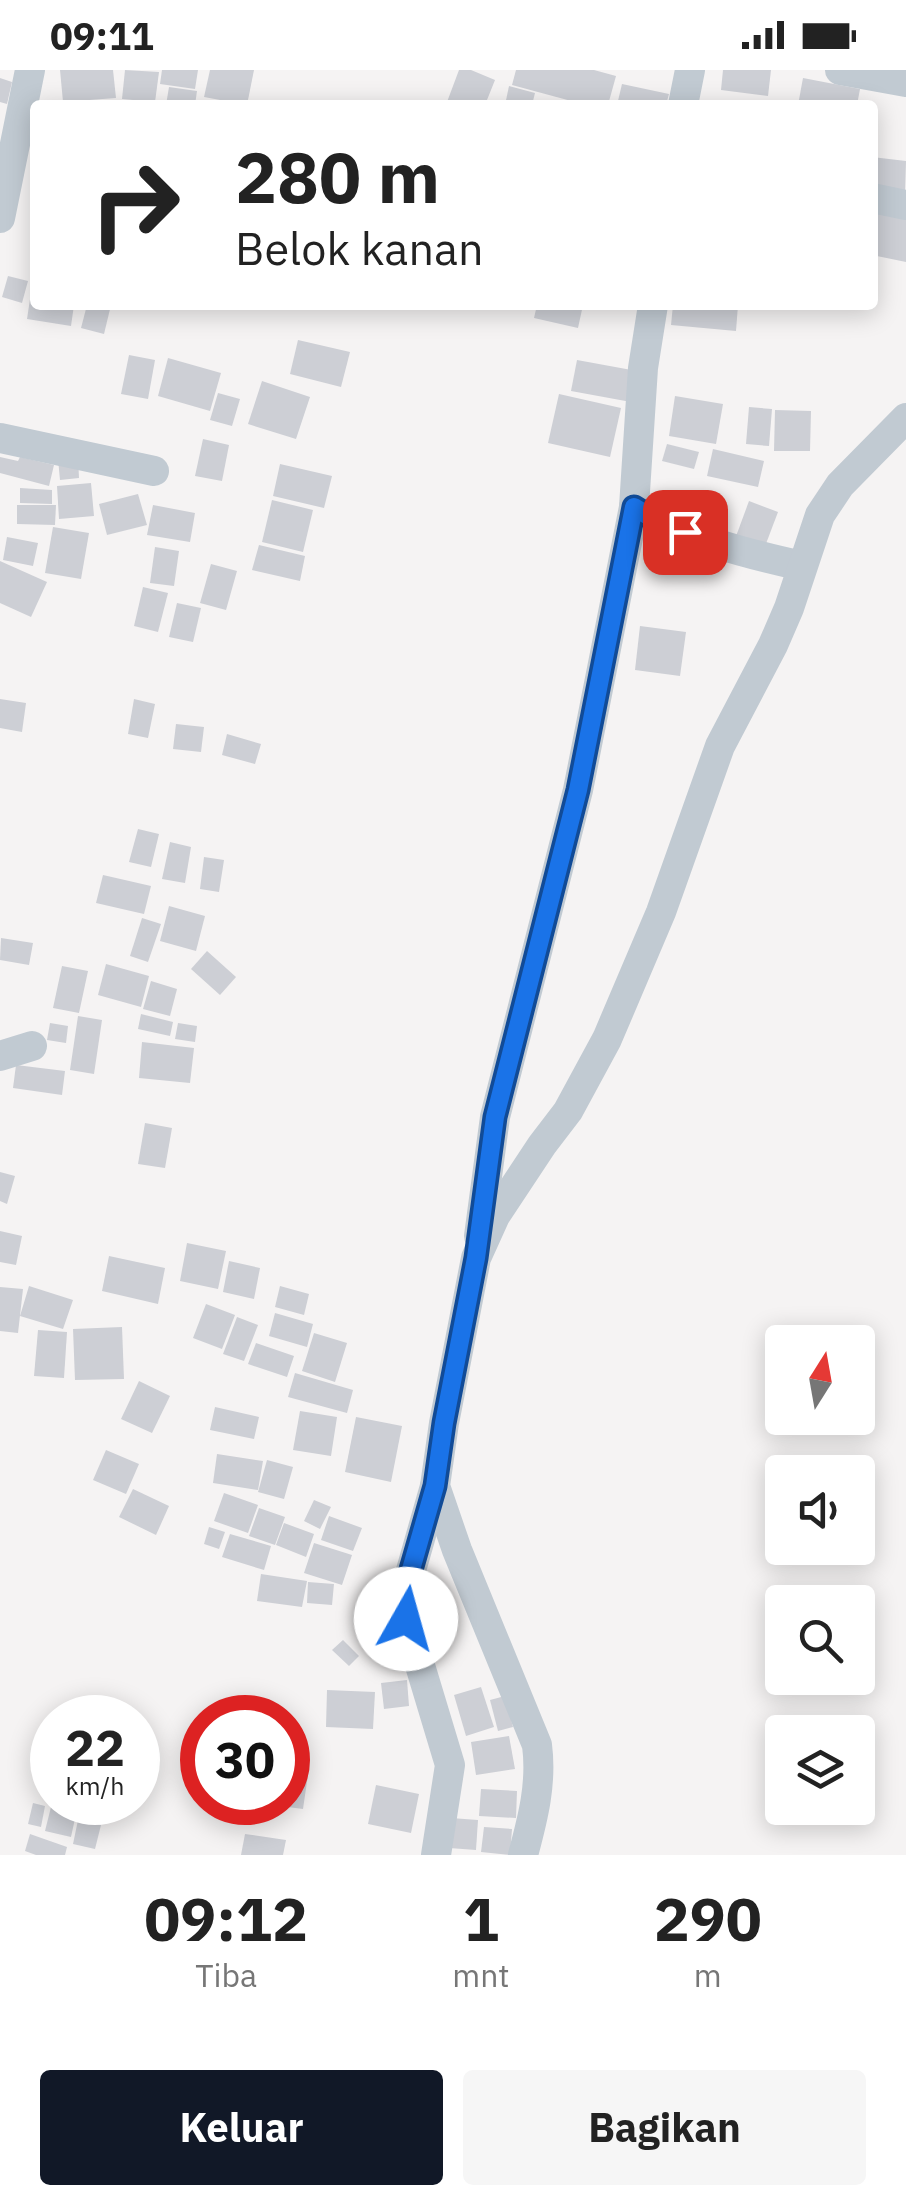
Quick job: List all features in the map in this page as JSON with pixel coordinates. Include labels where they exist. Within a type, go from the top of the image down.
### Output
[{"type":"street","points":[[0,218],[30,70]]},
{"type":"street","points":[[684,100],[690,70]]},
{"type":"street","points":[[840,70],[906,82]]},
{"type":"street","points":[[878,199],[906,205]]},
{"type":"street","points":[[436,1855],[450,1764],[406,1619],[408,1580],[435,1486],[476,1258],[495,1117],[578,790],[634,507],[643,368],[652,310]]},
{"type":"street","points":[[476,1258],[495,1216],[568,1111],[607,1040],[661,912],[720,746],[773,645],[820,516],[840,485],[906,418]]},
{"type":"street","points":[[0,438],[154,471]]},
{"type":"street","points":[[634,507],[665,526],[741,552],[802,566]]},
{"type":"street","points":[[0,1056],[32,1046]]},
{"type":"street","points":[[435,1486],[537,1745],[540,1768],[535,1811],[523,1855]]},
{"type":"building","points":[[60,70],[113,70],[116,98],[63,100]]},
{"type":"building","points":[[125,70],[159,72],[155,100],[122,99]]},
{"type":"building","points":[[162,70],[198,70],[195,89],[160,84]]},
{"type":"building","points":[[210,70],[254,70],[248,100],[204,97]]},
{"type":"building","points":[[459,70],[471,70],[495,80],[487,100],[448,100]]},
{"type":"building","points":[[516,70],[594,70],[616,76],[609,100],[568,100],[512,85]]},
{"type":"building","points":[[723,70],[771,70],[768,96],[721,90]]},
{"type":"building","points":[[0,78],[12,82],[7,104],[0,102]]},
{"type":"building","points":[[803,78],[860,89],[858,100],[799,100]]},
{"type":"building","points":[[622,84],[669,94],[667,100],[618,100]]},
{"type":"building","points":[[509,86],[535,93],[533,100],[506,100]]},
{"type":"building","points":[[169,87],[197,91],[196,100],[167,100]]},
{"type":"building","points":[[878,158],[906,161],[905,194],[878,190]]},
{"type":"building","points":[[878,207],[906,212],[906,262],[878,256]]},
{"type":"building","points":[[8,276],[28,281],[22,303],[2,297]]},
{"type":"building","points":[[30,299],[30,310],[73,310],[71,326],[27,319]]},
{"type":"building","points":[[86,310],[110,310],[104,334],[81,328]]},
{"type":"building","points":[[536,310],[582,310],[578,328],[534,318]]},
{"type":"building","points":[[672,310],[738,310],[736,331],[671,325]]},
{"type":"building","points":[[298,340],[350,352],[341,387],[290,374]]},
{"type":"building","points":[[129,355],[155,360],[148,399],[121,394]]},
{"type":"building","points":[[168,358],[221,373],[210,411],[158,396]]},
{"type":"building","points":[[577,360],[637,371],[631,402],[571,391]]},
{"type":"building","points":[[262,381],[310,397],[296,439],[248,424]]},
{"type":"building","points":[[218,393],[240,399],[232,426],[210,420]]},
{"type":"building","points":[[559,394],[621,408],[610,457],[548,443]]},
{"type":"building","points":[[675,396],[723,404],[716,444],[669,436]]},
{"type":"building","points":[[749,407],[772,409],[769,446],[746,444]]},
{"type":"building","points":[[775,410],[811,411],[810,451],[774,451]]},
{"type":"building","points":[[203,439],[229,445],[222,481],[195,476]]},
{"type":"building","points":[[667,444],[699,452],[694,469],[662,461]]},
{"type":"building","points":[[713,449],[764,461],[758,487],[707,476]]},
{"type":"building","points":[[0,457],[54,465],[49,486],[0,473]]},
{"type":"building","points":[[78,457],[79,478],[60,480],[58,459]]},
{"type":"building","points":[[280,464],[332,476],[324,508],[273,496]]},
{"type":"building","points":[[91,483],[94,516],[59,519],[57,486]]},
{"type":"building","points":[[20,488],[52,490],[52,504],[20,503]]},
{"type":"building","points":[[138,494],[147,525],[107,535],[99,504]]},
{"type":"building","points":[[272,500],[313,510],[303,552],[262,542]]},
{"type":"building","points":[[749,501],[778,512],[764,549],[735,539]]},
{"type":"building","points":[[17,505],[56,505],[55,525],[17,524]]},
{"type":"building","points":[[153,505],[195,513],[190,542],[147,535]]},
{"type":"building","points":[[53,527],[89,533],[81,579],[45,573]]},
{"type":"building","points":[[7,537],[38,543],[33,566],[3,560]]},
{"type":"building","points":[[259,545],[305,556],[300,581],[252,570]]},
{"type":"building","points":[[155,547],[179,551],[174,586],[150,583]]},
{"type":"building","points":[[0,561],[47,582],[31,617],[0,603]]},
{"type":"building","points":[[211,564],[237,571],[226,610],[200,603]]},
{"type":"building","points":[[143,587],[168,593],[158,632],[134,626]]},
{"type":"building","points":[[177,603],[201,608],[193,642],[169,637]]},
{"type":"building","points":[[640,626],[686,632],[680,676],[635,670]]},
{"type":"building","points":[[0,699],[26,703],[22,732],[0,728]]},
{"type":"building","points":[[134,699],[155,704],[148,738],[128,734]]},
{"type":"building","points":[[176,724],[204,727],[201,752],[173,749]]},
{"type":"building","points":[[227,734],[261,744],[255,764],[222,755]]},
{"type":"building","points":[[138,829],[159,834],[151,867],[129,862]]},
{"type":"building","points":[[170,842],[191,847],[185,883],[162,879]]},
{"type":"building","points":[[204,857],[224,860],[219,892],[200,889]]},
{"type":"building","points":[[103,875],[151,886],[144,914],[96,903]]},
{"type":"building","points":[[169,906],[205,916],[196,951],[160,941]]},
{"type":"building","points":[[142,918],[161,924],[148,962],[130,956]]},
{"type":"building","points":[[1,938],[33,943],[29,965],[0,960]]},
{"type":"building","points":[[207,951],[236,977],[220,995],[191,969]]},
{"type":"building","points":[[106,964],[149,976],[141,1007],[98,995]]},
{"type":"building","points":[[62,966],[88,971],[79,1013],[53,1008]]},
{"type":"building","points":[[151,981],[177,989],[170,1016],[143,1009]]},
{"type":"building","points":[[141,1014],[173,1022],[170,1036],[138,1029]]},
{"type":"building","points":[[78,1016],[102,1020],[94,1074],[70,1070]]},
{"type":"building","points":[[50,1023],[68,1026],[66,1043],[47,1040]]},
{"type":"building","points":[[178,1023],[197,1026],[195,1042],[175,1039]]},
{"type":"building","points":[[142,1042],[194,1048],[190,1083],[139,1078]]},
{"type":"building","points":[[16,1065],[65,1071],[62,1095],[13,1088]]},
{"type":"building","points":[[145,1123],[172,1128],[165,1168],[138,1164]]},
{"type":"building","points":[[0,1172],[15,1176],[7,1204],[0,1201]]},
{"type":"building","points":[[0,1231],[22,1236],[16,1265],[0,1262]]},
{"type":"building","points":[[187,1243],[226,1251],[218,1289],[180,1281]]},
{"type":"building","points":[[109,1256],[165,1268],[158,1304],[102,1291]]},
{"type":"building","points":[[229,1261],[260,1268],[254,1299],[223,1292]]},
{"type":"building","points":[[29,1286],[73,1300],[63,1329],[20,1316]]},
{"type":"building","points":[[280,1286],[309,1294],[304,1315],[275,1307]]},
{"type":"building","points":[[0,1287],[23,1289],[18,1333],[0,1331]]},
{"type":"building","points":[[206,1304],[235,1315],[222,1349],[193,1338]]},
{"type":"building","points":[[275,1313],[313,1324],[307,1347],[269,1336]]},
{"type":"building","points":[[237,1317],[258,1325],[244,1361],[223,1354]]},
{"type":"building","points":[[122,1327],[124,1379],[75,1380],[73,1329]]},
{"type":"building","points":[[38,1330],[67,1332],[64,1378],[34,1376]]},
{"type":"building","points":[[314,1333],[347,1343],[335,1382],[302,1371]]},
{"type":"building","points":[[256,1343],[294,1356],[287,1377],[248,1364]]},
{"type":"building","points":[[295,1373],[353,1390],[347,1413],[288,1397]]},
{"type":"building","points":[[139,1381],[170,1396],[152,1433],[121,1419]]},
{"type":"building","points":[[215,1407],[259,1417],[254,1439],[210,1430]]},
{"type":"building","points":[[300,1411],[337,1417],[331,1456],[293,1450]]},
{"type":"building","points":[[356,1417],[402,1426],[391,1482],[345,1472]]},
{"type":"building","points":[[106,1450],[139,1464],[126,1494],[93,1480]]},
{"type":"building","points":[[217,1454],[263,1461],[258,1490],[213,1483]]},
{"type":"building","points":[[267,1460],[293,1467],[284,1499],[258,1492]]},
{"type":"building","points":[[133,1489],[169,1506],[156,1535],[119,1517]]},
{"type":"building","points":[[224,1493],[258,1505],[248,1533],[214,1521]]},
{"type":"building","points":[[314,1500],[331,1507],[320,1529],[304,1521]]},
{"type":"building","points":[[259,1508],[285,1517],[275,1545],[249,1536]]},
{"type":"building","points":[[329,1516],[362,1528],[353,1551],[321,1540]]},
{"type":"building","points":[[284,1523],[314,1534],[306,1557],[276,1545]]},
{"type":"building","points":[[209,1527],[225,1532],[219,1549],[204,1544]]},
{"type":"building","points":[[230,1534],[271,1546],[264,1570],[222,1557]]},
{"type":"building","points":[[314,1543],[352,1555],[342,1585],[304,1573]]},
{"type":"building","points":[[261,1574],[307,1581],[302,1607],[257,1601]]},
{"type":"building","points":[[308,1582],[334,1584],[332,1605],[307,1603]]},
{"type":"building","points":[[343,1640],[359,1656],[349,1666],[332,1650]]},
{"type":"building","points":[[407,1680],[409,1706],[384,1709],[381,1683]]},
{"type":"building","points":[[481,1687],[494,1727],[466,1736],[454,1695]]},
{"type":"building","points":[[327,1690],[375,1692],[373,1729],[326,1727]]},
{"type":"building","points":[[505,1696],[513,1727],[498,1731],[490,1700]]},
{"type":"building","points":[[509,1736],[515,1769],[476,1775],[471,1742]]},
{"type":"building","points":[[376,1785],[419,1794],[411,1833],[368,1824]]},
{"type":"building","points":[[481,1789],[517,1791],[516,1818],[479,1816]]},
{"type":"building","points":[[451,1818],[478,1820],[476,1850],[449,1848]]},
{"type":"building","points":[[46,1825],[74,1825],[71,1837],[45,1831]]},
{"type":"building","points":[[77,1825],[101,1825],[95,1849],[73,1844]]},
{"type":"building","points":[[484,1827],[512,1829],[510,1855],[481,1852]]},
{"type":"building","points":[[30,1834],[67,1847],[65,1855],[25,1851]]},
{"type":"building","points":[[245,1834],[286,1840],[283,1855],[241,1855]]},
{"type":"route","points":[[406,1619],[408,1580],[435,1486],[476,1258],[495,1117],[578,790],[634,507],[665,526],[685,532]]}]
